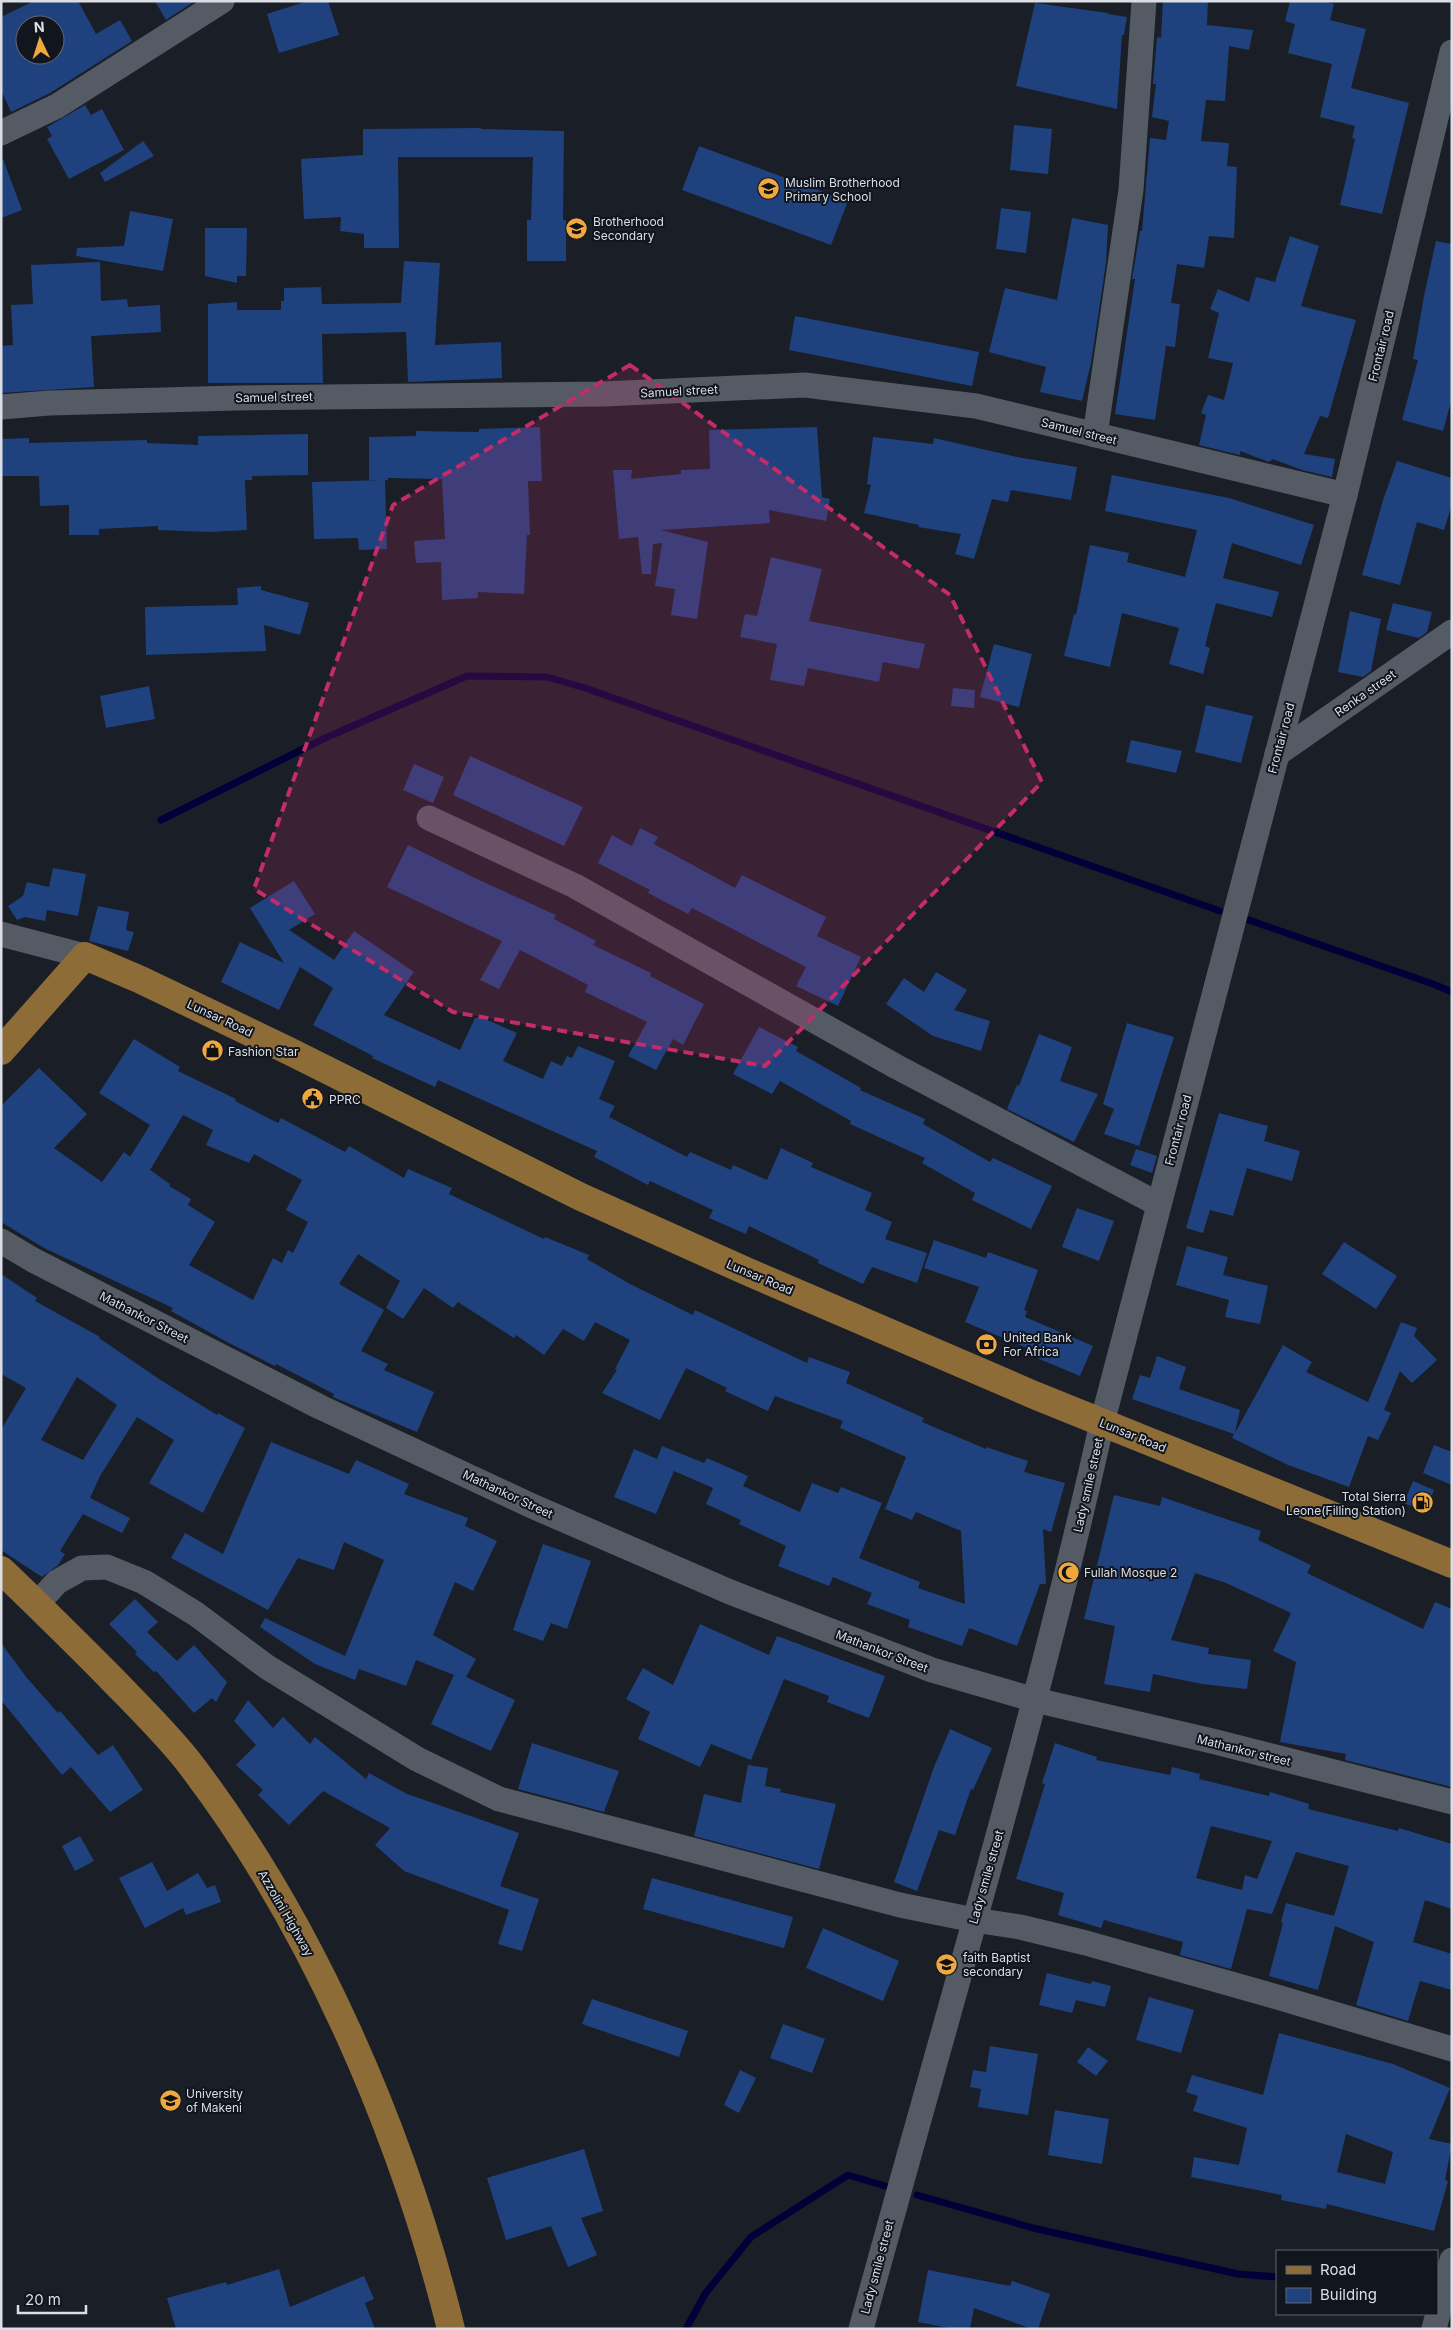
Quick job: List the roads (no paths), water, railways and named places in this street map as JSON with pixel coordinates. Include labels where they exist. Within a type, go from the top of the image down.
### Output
[{"type":"main road","points":[[1,1051],[84,956]]},
{"type":"main road","name":"Lunsar Road","points":[[84,956],[140,980],[281,1047],[590,1201],[746,1271],[1102,1423],[1452,1564]]},
{"type":"main road","name":"Azzolini Highway","points":[[1,1570],[132,1700],[185,1758],[230,1819],[311,1955],[350,2036],[403,2169],[437,2271],[451,2329]]},
{"type":"street","points":[[1,133],[58,106],[222,1]]},
{"type":"street","points":[[1095,435],[1131,190],[1144,1]]},
{"type":"street","name":"Frontair road","points":[[1102,1423],[1345,494],[1452,52]]},
{"type":"street","name":"Samuel street","points":[[1,408],[49,403],[237,398],[604,394],[805,385],[976,406],[1345,494]]},
{"type":"street","name":"Renka street","points":[[1277,754],[1452,632]]},
{"type":"street","points":[[429,818],[575,886],[897,1067],[1158,1204]]},
{"type":"street","points":[[1,934],[84,956]]},
{"type":"street","name":"Mathankor Street","points":[[1,1242],[32,1260],[320,1407],[532,1506],[730,1592],[932,1670],[1035,1700]]},
{"type":"street","name":"Lady smile street","points":[[861,2329],[1035,1700],[1074,1550],[1102,1423]]},
{"type":"street","points":[[37,1604],[57,1582],[82,1568],[107,1567],[152,1586],[196,1614],[275,1672],[417,1759],[499,1799],[900,1905],[1020,1927],[1086,1943],[1277,1996],[1452,2050]]},
{"type":"street","name":"Mathankor street","points":[[1035,1700],[1452,1802]]},
{"type":"street","points":[[1438,2314],[1452,2260]]},
{"type":"street","points":[[1434,2329],[1438,2315]]},
{"type":"waterway","points":[[161,820],[323,739],[467,676],[547,677],[585,688],[1220,911]]},
{"type":"waterway","points":[[1246,919],[1452,992]]},
{"type":"waterway","points":[[686,2329],[705,2294],[751,2237],[848,2175],[885,2186]]},
{"type":"waterway","points":[[917,2195],[1033,2228],[1238,2274],[1276,2277]]},
{"type":"place","name":"Muslim Brotherhood Primary School","points":[[769,189]]},
{"type":"place","name":"Brotherhood Secondary","points":[[577,228]]},
{"type":"place","name":"Fashion Star","points":[[212,1051]]},
{"type":"place","name":"PPRC","points":[[313,1099]]},
{"type":"place","name":"United Bank For Africa","points":[[987,1344]]},
{"type":"place","name":"Total Sierra Leone(Filling Station)","points":[[1422,1503]]},
{"type":"place","name":"Fullah Mosque 2","points":[[1068,1572]]},
{"type":"place","name":"faith Baptist secondary","points":[[947,1964]]},
{"type":"place","name":"University of Makeni","points":[[170,2100]]}]
